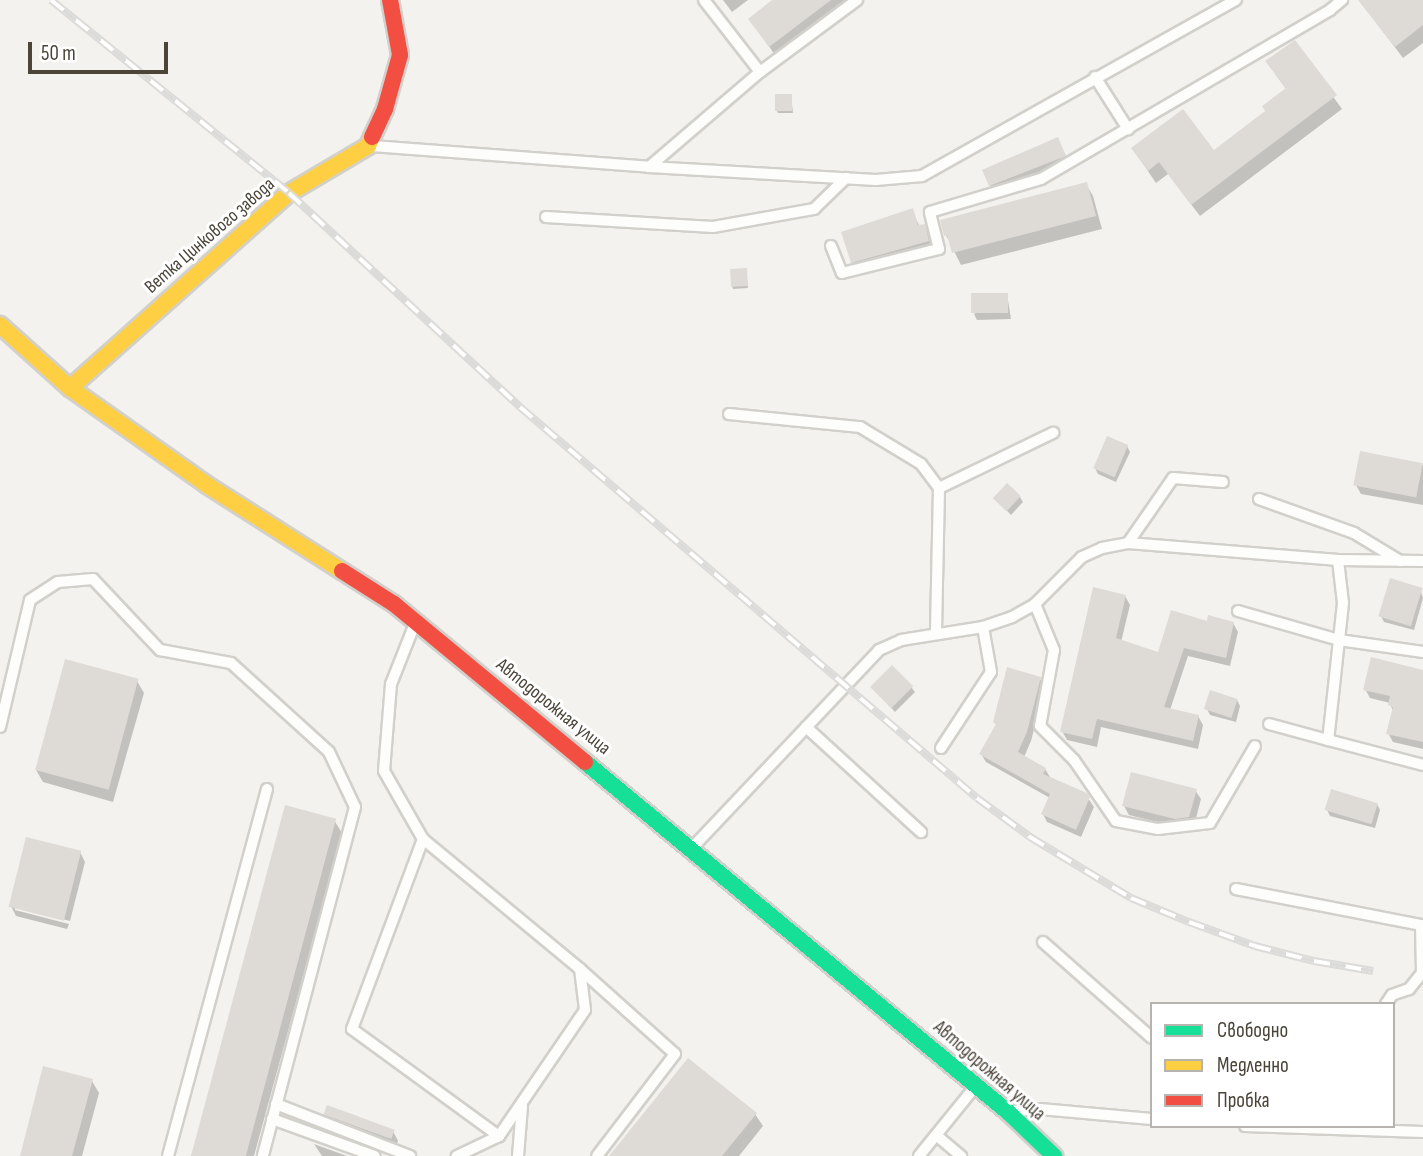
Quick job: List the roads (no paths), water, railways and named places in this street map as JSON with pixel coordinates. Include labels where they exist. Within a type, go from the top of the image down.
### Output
[{"type":"street","points":[[368,146],[385,108],[400,55],[390,0]]},
{"type":"street","name":"Ветка Цинкового завода","points":[[70,388],[289,193],[368,146]]},
{"type":"street","name":"Автодорожная улица","points":[[0,325],[70,388],[207,485],[394,604],[1008,1112],[1054,1156]]},
{"type":"lane","points":[[704,0],[760,72]]},
{"type":"lane","points":[[649,167],[760,72],[857,0]]},
{"type":"lane","points":[[368,146],[649,167],[876,180],[922,176],[1236,0]]},
{"type":"lane","points":[[831,246],[842,273],[939,249],[930,212],[1041,179],[1330,10],[1342,0]]},
{"type":"lane","points":[[1095,77],[1128,129]]},
{"type":"lane","points":[[546,217],[713,227],[814,209],[846,178]]},
{"type":"lane","points":[[729,414],[860,427],[921,464],[939,488],[936,634]]},
{"type":"lane","points":[[939,488],[1053,433]]},
{"type":"lane","points":[[1128,543],[1173,478],[1223,482]]},
{"type":"lane","points":[[1259,499],[1354,533],[1400,561]]},
{"type":"lane","points":[[691,848],[879,650],[901,640],[983,627],[1012,617],[1035,604],[1082,557],[1102,548],[1128,543],[1338,560],[1423,561]]},
{"type":"lane","points":[[1328,740],[1343,603],[1338,560]]},
{"type":"lane","points":[[0,727],[30,600],[58,582],[93,579],[160,650],[231,663],[329,752],[355,807],[263,1156]]},
{"type":"lane","points":[[1035,604],[1054,650],[1040,726],[1074,760],[1116,821],[1158,829],[1210,823],[1255,746]]},
{"type":"lane","points":[[1238,611],[1339,640],[1423,652]]},
{"type":"lane","points":[[416,622],[391,684],[384,771],[423,839],[580,969],[675,1054],[597,1156]]},
{"type":"lane","points":[[941,748],[991,672],[983,627]]},
{"type":"lane","points":[[1269,724],[1423,765]]},
{"type":"lane","points":[[806,727],[921,832]]},
{"type":"lane","points":[[169,1156],[267,789]]},
{"type":"lane","points":[[423,839],[352,1029],[499,1136]]},
{"type":"lane","points":[[1237,889],[1421,925],[1422,973],[1409,989],[1392,995],[1387,1002]]},
{"type":"lane","points":[[1042,942],[1150,1036]]},
{"type":"lane","points":[[457,1156],[499,1136],[585,1010],[580,969]]},
{"type":"lane","points":[[919,1156],[975,1085]]},
{"type":"lane","points":[[518,1156],[522,1103]]},
{"type":"lane","points":[[276,1104],[410,1156]]},
{"type":"lane","points":[[1008,1112],[1040,1109],[1150,1119]]},
{"type":"lane","points":[[272,1119],[374,1156]]},
{"type":"lane","points":[[1332,1128],[1423,1132]]},
{"type":"lane","points":[[936,1135],[961,1156]]},
{"type":"railway","points":[[51,0],[289,193],[520,407],[977,798],[1030,837],[1131,898],[1189,922],[1255,946],[1314,961],[1373,971]]}]
